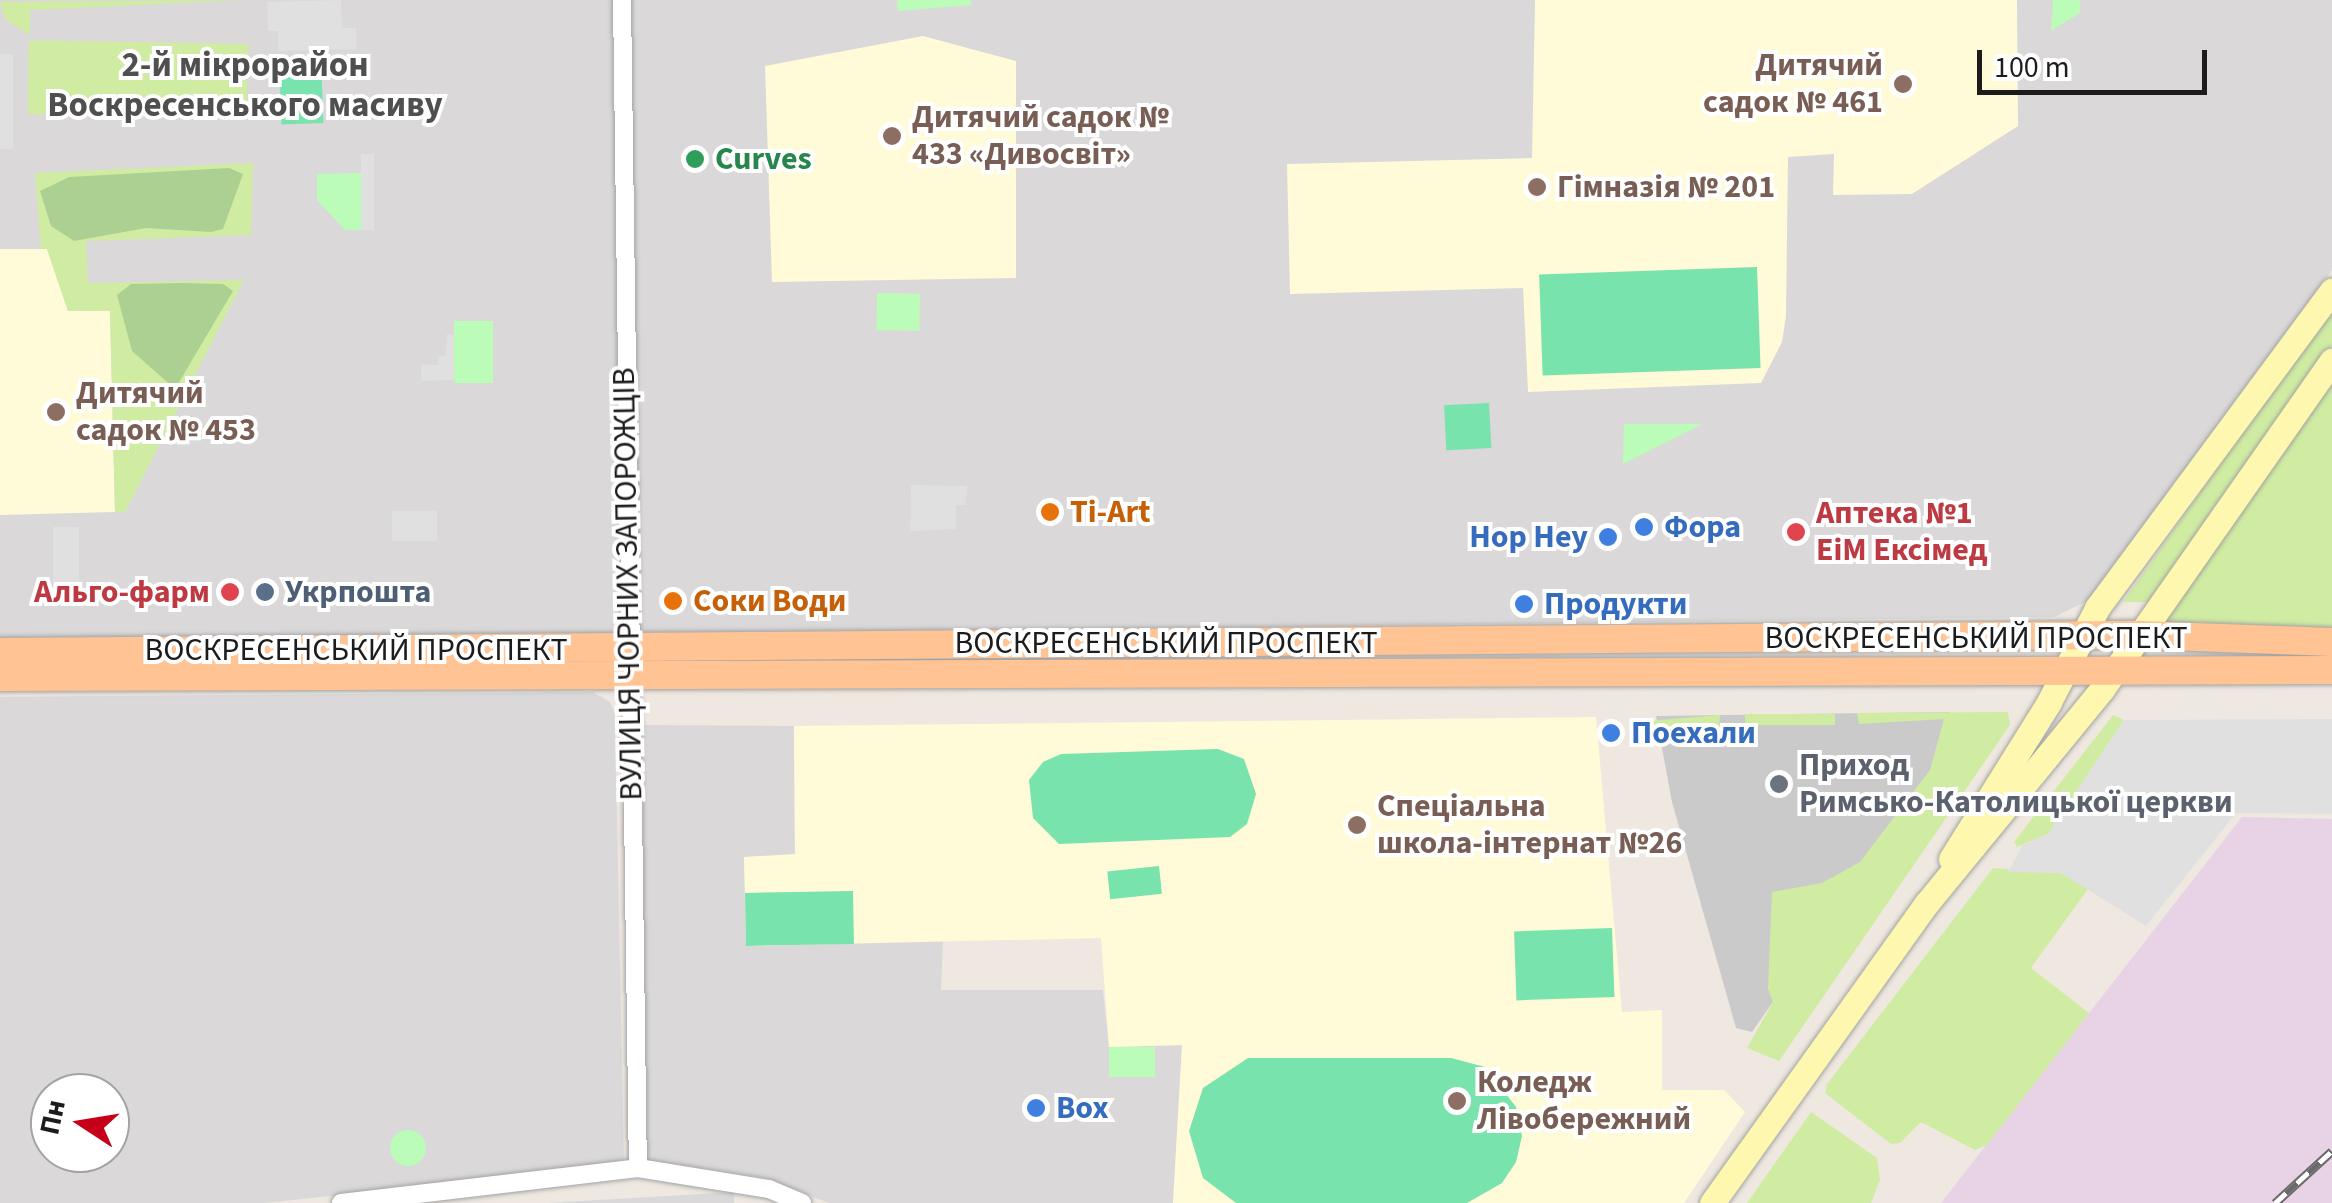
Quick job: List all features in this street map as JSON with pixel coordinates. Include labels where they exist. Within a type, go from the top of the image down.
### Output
[{"type":"main road","name":"ВОСКРЕСЕНСЬКИЙ ПРОСПЕКТ","points":[[0,652],[2140,635],[2332,642]]},
{"type":"main road","name":"ВОСКРЕСЕНСЬКИЙ ПРОСПЕКТ","points":[[0,677],[629,677],[2066,666],[2332,670]]},
{"type":"street","name":"ВУЛИЦЯ ЧОРНИХ ЗАПОРОЖЦІВ","points":[[622,0],[638,1168]]},
{"type":"street","points":[[1927,903],[2080,636],[2332,290]]},
{"type":"street","points":[[1712,1203],[1927,903],[2119,666],[2332,360]]},
{"type":"street","points":[[342,1203],[638,1168],[769,1188],[802,1203]]},
{"type":"shaded area","points":[[0,0],[622,0],[622,652],[0,652]]},
{"type":"shaded area","points":[[341,0],[342,28],[356,28],[357,49],[278,51],[278,31],[268,31],[267,2]]},
{"type":"shaded area","points":[[627,0],[2332,0],[2332,270],[2089,600],[2054,617],[645,634],[635,628]]},
{"type":"shaded area","name":"Гімназія № 201","points":[[1535,0],[2017,0],[2018,126],[1912,194],[1833,195],[1834,154],[1788,157],[1786,316],[1782,342],[1761,383],[1528,392],[1523,288],[1290,294],[1287,164],[1532,158]]},
{"type":"shaded area","name":"Дитячий садок № 433 «Дивосвіт»","points":[[923,36],[1016,61],[1016,278],[772,282],[765,66]]},
{"type":"shaded area","points":[[0,54],[13,54],[13,149],[0,149]]},
{"type":"shaded area","points":[[361,154],[374,154],[374,230],[361,230]]},
{"type":"shaded area","name":"Дитячий садок № 453","points":[[0,249],[47,249],[68,311],[110,310],[115,512],[0,515]]},
{"type":"shaded area","points":[[447,334],[454,335],[454,380],[421,381],[421,364],[438,365],[438,357],[445,356]]},
{"type":"shaded area","points":[[911,485],[967,486],[966,505],[956,505],[956,529],[910,531]]},
{"type":"shaded area","points":[[392,511],[437,511],[437,541],[392,541]]},
{"type":"shaded area","points":[[53,527],[79,527],[79,596],[53,596]]},
{"type":"shaded area","points":[[593,692],[610,702],[615,715],[624,1164],[265,1203],[0,1203],[0,697]]},
{"type":"shaded area","points":[[1950,712],[1935,769],[1752,1032],[1736,1028],[1672,802],[1656,716]]},
{"type":"shaded area","points":[[1596,717],[1622,1012],[1662,1010],[1662,1090],[1724,1090],[1745,1112],[1684,1203],[1173,1203],[1182,1045],[1109,1047],[1101,938],[746,946],[744,857],[795,854],[794,726]]},
{"type":"shaded area","points":[[2332,719],[2332,814],[2236,813],[2146,926],[2061,873],[2008,872],[2023,845],[2048,834],[2124,720]]},
{"type":"shaded area","points":[[636,725],[794,726],[795,855],[744,857],[747,946],[943,940],[941,990],[1103,990],[1109,1047],[1182,1045],[1173,1203],[829,1203],[766,1178],[644,1159]]},
{"type":"shaded area","points":[[2242,817],[2332,819],[2332,1203],[1941,1203]]},
{"type":"shaded area","points":[[734,1192],[734,1203],[548,1203]]},
{"type":"green space","points":[[247,0],[30,10],[30,35],[5,19],[0,2]]},
{"type":"green space","points":[[897,0],[971,0],[971,5],[898,11]]},
{"type":"green space","points":[[2053,0],[2080,0],[2080,13],[2051,31]]},
{"type":"green space","points":[[29,40],[248,44],[247,118],[28,114]]},
{"type":"green space","points":[[321,55],[323,123],[281,124],[279,56]]},
{"type":"green space","points":[[253,163],[251,235],[86,241],[88,283],[244,280],[125,512],[115,512],[110,311],[68,311],[47,249],[41,249],[35,173]]},
{"type":"green space","points":[[229,168],[243,174],[223,229],[211,232],[146,228],[74,241],[51,226],[40,191],[69,177]]},
{"type":"green space","points":[[361,173],[362,230],[345,230],[317,200],[317,174]]},
{"type":"green space","points":[[1757,267],[1761,368],[1543,376],[1539,275]]},
{"type":"green space","points":[[131,284],[223,284],[233,291],[175,389],[132,351],[117,295]]},
{"type":"green space","points":[[877,293],[920,294],[919,331],[876,330]]},
{"type":"green space","points":[[2332,306],[2332,345],[2148,602],[2123,602]]},
{"type":"green space","points":[[454,321],[493,321],[493,383],[454,383]]},
{"type":"green space","points":[[2332,377],[2332,630],[2160,622]]},
{"type":"green space","points":[[1489,403],[1491,448],[1446,450],[1444,405]]},
{"type":"green space","points":[[1624,424],[1703,424],[1623,464]]},
{"type":"green space","points":[[2008,712],[2010,725],[1779,1061],[1747,1048],[1773,1002],[1768,989],[1772,892],[1822,883],[1860,862],[1930,770],[1944,719],[1859,724],[1857,713]]},
{"type":"green space","points":[[1745,714],[1835,714],[1835,725],[1745,725]]},
{"type":"green space","points":[[1720,715],[1719,728],[1652,732],[1648,721]]},
{"type":"green space","points":[[2113,715],[2124,720],[2048,834],[2017,847],[2014,842]]},
{"type":"green space","points":[[1218,749],[1244,759],[1256,794],[1247,824],[1230,837],[1059,844],[1033,818],[1029,780],[1043,762],[1061,754]]},
{"type":"green space","points":[[1159,866],[1162,894],[1110,899],[1107,871]]},
{"type":"green space","points":[[1993,868],[2061,873],[2088,889],[2031,968],[2089,1013],[1987,1145],[1975,1150],[1921,1122],[1900,1143],[1891,1144],[1825,1093],[1827,1084]]},
{"type":"green space","points":[[853,891],[854,944],[746,946],[745,893]]},
{"type":"green space","points":[[1612,928],[1614,997],[1516,1000],[1514,931]]},
{"type":"green space","points":[[1109,1047],[1155,1047],[1155,1077],[1109,1077]]},
{"type":"green space","points":[[1248,1058],[1451,1058],[1485,1067],[1516,1107],[1522,1136],[1516,1162],[1502,1183],[1467,1203],[1236,1203],[1203,1178],[1189,1131],[1203,1088]]},
{"type":"green space","points":[[1811,1112],[1877,1158],[1880,1180],[1871,1203],[1747,1203]]},
{"type":"green space","points":[[408,1130],[421,1135],[426,1148],[421,1161],[408,1166],[395,1161],[390,1148],[395,1135]]},
{"type":"railway","points":[[2275,1203],[2332,1151]]},
{"type":"place","name":"Дитячий садок № 461","points":[[1903,84]]},
{"type":"place","name":"Дитячий садок № 433 «Дивосвіт»","points":[[892,136]]},
{"type":"place","name":"Curves","points":[[695,159]]},
{"type":"place","name":"Гімназія № 201","points":[[1537,187]]},
{"type":"place","name":"Дитячий садок № 453","points":[[56,412]]},
{"type":"place","name":"Ti-Art","points":[[1050,512]]},
{"type":"place","name":"Фора","points":[[1644,527]]},
{"type":"place","name":"Аптека №1 EiM Ексімед","points":[[1796,532]]},
{"type":"place","name":"Hop Hey","points":[[1608,537]]},
{"type":"place","name":"Альго-фарм","points":[[230,592]]},
{"type":"place","name":"Укрпошта","points":[[265,592]]},
{"type":"place","name":"Соки Води","points":[[673,601]]},
{"type":"place","name":"Продукти","points":[[1524,604]]},
{"type":"place","name":"Поехали","points":[[1611,733]]},
{"type":"place","name":"Приход Римсько-Католицької церкви","points":[[1779,784]]},
{"type":"place","name":"Спеціальна школа-інтернат №26","points":[[1357,825]]},
{"type":"place","name":"Коледж Лівобережний","points":[[1457,1101]]},
{"type":"place","name":"Box","points":[[1036,1108]]},
{"type":"district","name":"2-й мікрорайон Воскресенського масиву","points":[[245,85]]}]
